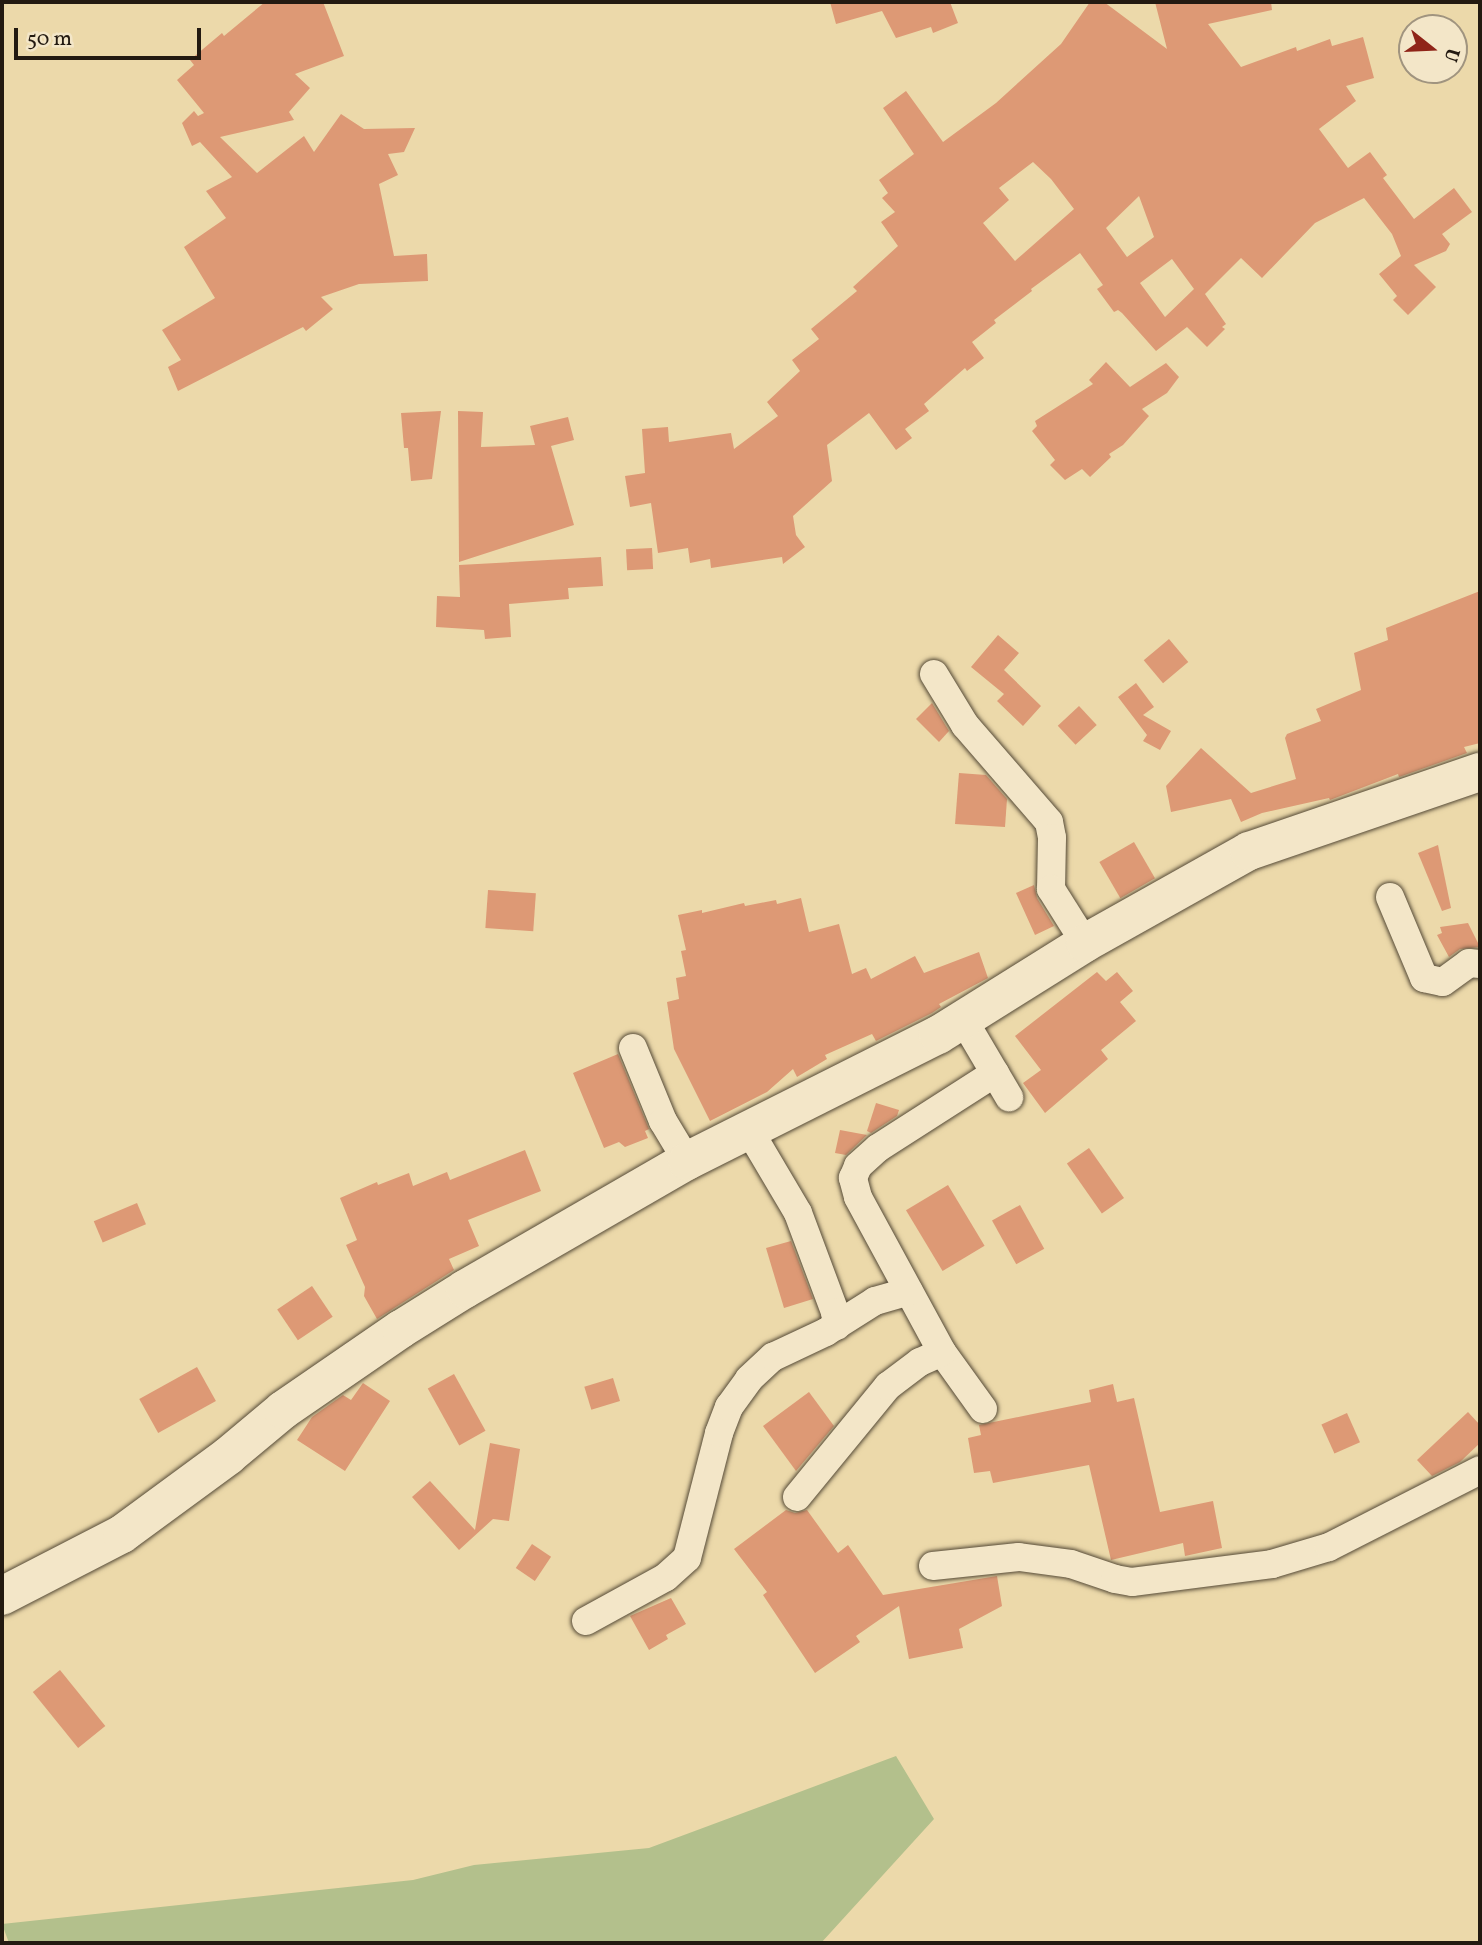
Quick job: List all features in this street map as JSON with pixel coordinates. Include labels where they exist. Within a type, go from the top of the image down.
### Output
[{"type":"street","points":[[934,674],[965,725],[1049,822],[1052,838],[1051,889],[1085,943]]},
{"type":"street","points":[[2,1596],[122,1534],[228,1456],[283,1410],[401,1329],[687,1161],[938,1035],[1085,943],[1250,851],[1480,772]]},
{"type":"street","points":[[1390,897],[1424,978],[1443,982],[1469,963],[1480,964]]},
{"type":"street","points":[[964,1018],[1002,1085],[878,1148],[854,1172],[859,1197],[942,1352],[984,1409]]},
{"type":"street","points":[[633,1048],[663,1121],[687,1161]]},
{"type":"street","points":[[749,1130],[802,1222],[835,1312],[837,1326]]},
{"type":"street","points":[[586,1621],[680,1567],[687,1558],[719,1433],[739,1391],[773,1357],[837,1326],[875,1301],[909,1290]]},
{"type":"street","points":[[797,1497],[888,1386],[920,1362],[942,1352]]},
{"type":"street","points":[[933,1566],[1019,1557],[1071,1564],[1115,1580],[1132,1582],[1272,1564],[1329,1547],[1480,1470]]},
{"type":"green space","points":[[896,1756],[934,1819],[821,1943],[9,1943],[2,1924],[413,1880],[474,1865],[649,1848]]},
{"type":"building","points":[[265,2],[323,2],[344,56],[295,74],[310,88],[289,112],[294,120],[220,137],[257,173],[304,136],[314,152],[341,114],[364,129],[415,128],[404,152],[388,154],[398,175],[379,184],[394,256],[427,254],[428,281],[359,284],[321,297],[333,309],[306,331],[303,327],[178,391],[168,367],[181,360],[162,330],[215,298],[184,247],[226,218],[206,191],[232,177],[200,142],[192,146],[182,123],[194,111],[198,116],[204,113],[177,80],[194,65],[190,60]]},
{"type":"building","points":[[830,2],[950,2],[958,23],[933,33],[931,27],[896,38],[882,11],[836,24]]},
{"type":"building","points":[[1090,2],[1104,2],[1167,49],[1155,2],[1271,2],[1272,10],[1208,24],[1241,67],[1296,47],[1297,51],[1330,39],[1332,46],[1363,37],[1374,78],[1346,86],[1356,101],[1319,129],[1348,168],[1370,152],[1387,175],[1383,178],[1414,219],[1454,188],[1472,212],[1442,234],[1450,244],[1446,251],[1414,265],[1436,287],[1408,315],[1393,300],[1397,296],[1379,274],[1401,256],[1392,234],[1364,198],[1315,223],[1262,278],[1241,258],[1205,294],[1226,324],[1222,327],[1225,329],[1207,347],[1187,327],[1156,351],[1122,313],[1118,310],[1114,312],[1097,289],[1103,285],[1080,253],[1031,289],[1032,291],[994,320],[996,323],[972,342],[984,358],[967,371],[965,368],[924,404],[929,411],[905,429],[912,438],[896,450],[869,413],[827,445],[832,481],[793,516],[796,535],[805,547],[783,564],[782,557],[711,568],[710,559],[690,563],[688,548],[658,553],[651,503],[630,507],[625,476],[645,473],[642,429],[668,427],[669,442],[731,433],[734,449],[778,416],[767,402],[800,371],[792,360],[819,339],[811,329],[857,291],[853,287],[898,246],[881,222],[895,212],[882,198],[888,193],[879,180],[914,154],[883,108],[906,91],[943,142],[996,103],[1061,44]],"holes":[[[1033,162],[1051,179],[1074,209],[1015,261],[983,223],[1009,200],[999,188]],[[1139,196],[1154,237],[1127,257],[1106,228]],[[1172,259],[1194,289],[1165,317],[1140,283]]]},
{"type":"building","points":[[1106,362],[1130,387],[1166,363],[1179,377],[1167,393],[1142,409],[1149,416],[1123,445],[1109,454],[1111,457],[1090,477],[1082,469],[1065,480],[1050,465],[1055,460],[1032,431],[1037,426],[1035,421],[1093,384],[1089,380]]},
{"type":"building","points":[[441,411],[432,479],[411,481],[408,448],[404,448],[401,413]]},
{"type":"building","points":[[458,411],[483,412],[481,447],[535,445],[530,426],[568,417],[574,440],[551,446],[574,525],[459,562]]},
{"type":"building","points":[[652,548],[653,569],[627,570],[626,549]]},
{"type":"building","points":[[601,557],[603,586],[568,588],[569,599],[509,604],[511,637],[485,639],[484,630],[436,627],[437,596],[460,597],[459,565]]},
{"type":"building","points":[[1480,591],[1480,743],[1464,747],[1467,753],[1399,777],[1398,774],[1330,800],[1329,798],[1262,813],[1241,822],[1231,799],[1171,812],[1166,786],[1201,748],[1251,793],[1296,779],[1285,738],[1287,734],[1321,721],[1316,709],[1361,690],[1354,653],[1388,640],[1386,628]]},
{"type":"building","points":[[998,635],[1019,653],[1004,670],[1041,706],[1023,726],[997,701],[1004,694],[971,667]]},
{"type":"building","points":[[1169,639],[1188,662],[1163,683],[1144,660]]},
{"type":"building","points":[[1136,683],[1154,707],[1143,715],[1171,731],[1160,750],[1143,741],[1147,735],[1118,697]]},
{"type":"building","points":[[932,703],[949,731],[939,742],[916,719]]},
{"type":"building","points":[[1079,706],[1097,725],[1076,745],[1058,726]]},
{"type":"building","points":[[959,773],[986,775],[1007,799],[1005,827],[955,824]]},
{"type":"building","points":[[1134,842],[1155,878],[1120,898],[1099,862]]},
{"type":"building","points":[[1438,845],[1451,908],[1442,911],[1418,853]]},
{"type":"building","points":[[1034,885],[1037,898],[1054,926],[1035,935],[1016,893]]},
{"type":"building","points":[[488,890],[536,893],[533,931],[485,928]]},
{"type":"building","points":[[801,898],[809,932],[839,924],[852,974],[866,968],[871,979],[915,956],[924,973],[979,952],[988,978],[939,1004],[941,1007],[932,1013],[876,1041],[872,1034],[825,1055],[827,1059],[797,1077],[793,1069],[767,1092],[710,1121],[674,1049],[667,1002],[679,999],[676,978],[686,976],[681,951],[686,950],[678,915],[702,910],[702,913],[744,903],[745,906],[776,900],[777,904]]},
{"type":"building","points":[[1468,923],[1480,947],[1460,949],[1449,957],[1437,935],[1442,933],[1440,927]]},
{"type":"building","points":[[1097,972],[1106,981],[1117,972],[1133,991],[1120,1002],[1136,1021],[1101,1050],[1108,1059],[1045,1113],[1023,1083],[1041,1070],[1015,1036]]},
{"type":"building","points":[[618,1054],[649,1129],[645,1131],[648,1138],[625,1147],[619,1142],[604,1148],[573,1073]]},
{"type":"building","points":[[876,1103],[899,1110],[897,1116],[871,1133],[867,1131]]},
{"type":"building","points":[[840,1130],[867,1135],[846,1155],[835,1153]]},
{"type":"building","points":[[1089,1148],[1124,1198],[1102,1213],[1067,1163]]},
{"type":"building","points":[[525,1150],[541,1191],[468,1220],[479,1246],[449,1259],[454,1270],[377,1319],[364,1296],[365,1287],[346,1245],[357,1240],[340,1198],[377,1182],[378,1185],[409,1173],[413,1186],[447,1172],[450,1180]]},
{"type":"building","points":[[948,1185],[985,1246],[943,1271],[906,1210]]},
{"type":"building","points":[[137,1203],[146,1224],[103,1243],[94,1221]]},
{"type":"building","points":[[1020,1205],[1044,1249],[1016,1264],[992,1221]]},
{"type":"building","points":[[791,1241],[813,1299],[784,1308],[766,1248]]},
{"type":"building","points":[[312,1286],[333,1317],[298,1340],[277,1309]]},
{"type":"building","points":[[197,1367],[216,1401],[158,1433],[139,1399]]},
{"type":"building","points":[[454,1374],[486,1431],[459,1445],[428,1389]]},
{"type":"building","points":[[613,1378],[620,1401],[591,1410],[584,1387]]},
{"type":"building","points":[[363,1383],[390,1401],[345,1471],[297,1440],[312,1417],[343,1395],[351,1400]]},
{"type":"building","points":[[1113,1384],[1117,1402],[1134,1398],[1160,1512],[1213,1501],[1222,1548],[1185,1556],[1183,1543],[1111,1560],[1089,1465],[993,1483],[990,1471],[974,1473],[968,1438],[981,1435],[979,1425],[1091,1402],[1089,1390]]},
{"type":"building","points":[[809,1392],[834,1426],[796,1471],[763,1426]]},
{"type":"building","points":[[1468,1412],[1480,1425],[1480,1443],[1460,1462],[1432,1476],[1417,1460]]},
{"type":"building","points":[[1347,1413],[1360,1442],[1334,1454],[1321,1424]]},
{"type":"building","points":[[490,1443],[520,1449],[509,1521],[493,1519],[459,1550],[412,1497],[430,1481],[475,1530]]},
{"type":"building","points":[[786,1510],[795,1513],[807,1510],[838,1553],[848,1545],[883,1595],[997,1576],[1002,1606],[959,1629],[963,1648],[909,1659],[899,1606],[856,1636],[860,1642],[815,1673],[763,1595],[767,1592],[734,1549]]},
{"type":"building","points":[[532,1544],[551,1557],[535,1581],[516,1568]]},
{"type":"building","points":[[671,1598],[686,1624],[666,1635],[668,1639],[649,1650],[630,1616]]},
{"type":"building","points":[[60,1670],[105,1726],[78,1748],[33,1692]]}]
